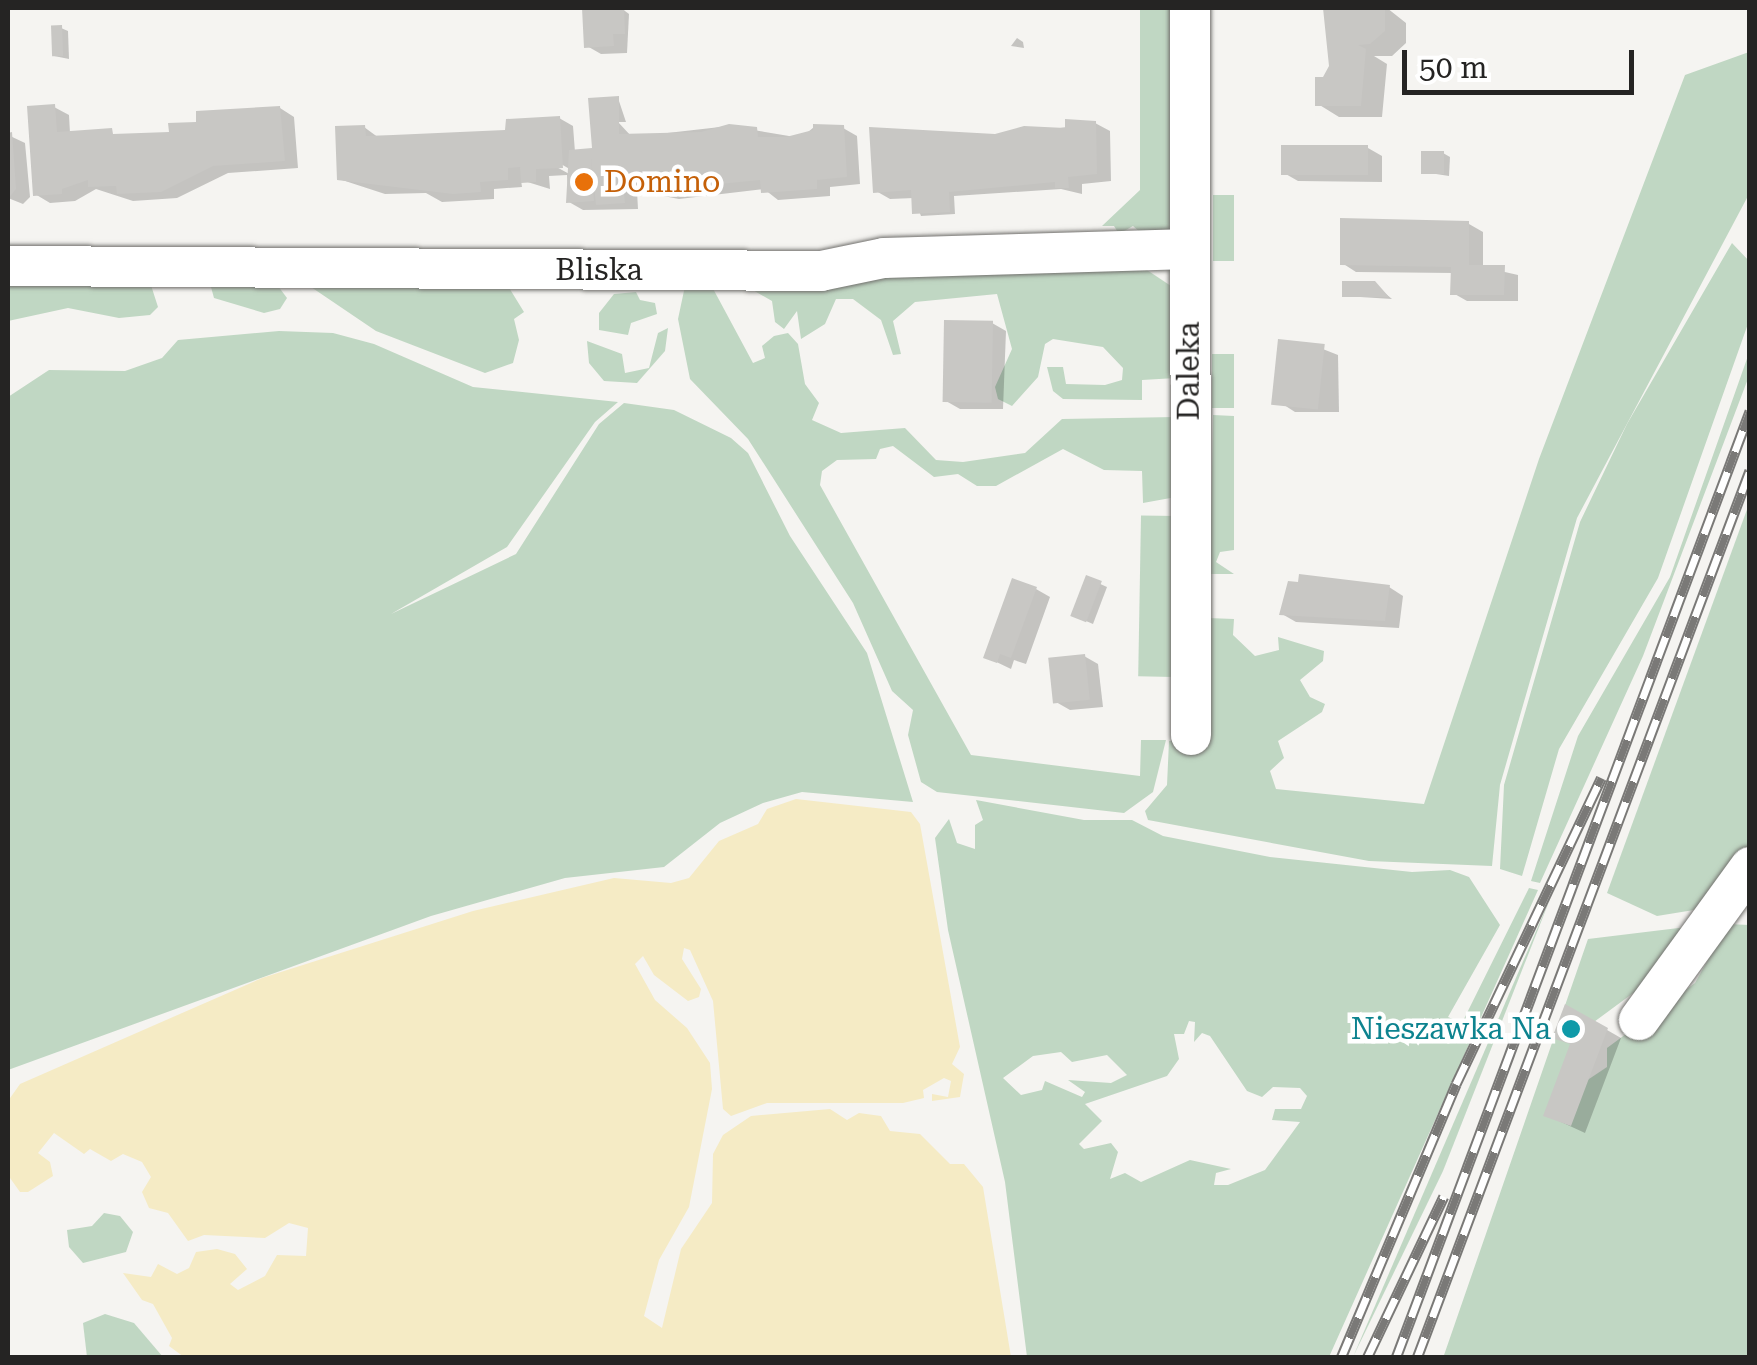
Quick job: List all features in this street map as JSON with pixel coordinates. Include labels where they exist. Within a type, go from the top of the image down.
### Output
[{"type":"street","name":"Daleka","points":[[1190,8],[1190,735]]},
{"type":"street","name":"Bliska","points":[[8,266],[821,271],[884,258],[1190,249]]},
{"type":"street","points":[[1639,1020],[1750,866]]},
{"type":"green space","points":[[1140,8],[1176,8],[1171,231],[1141,233],[1133,226],[1119,234],[1114,226],[1102,226],[1140,190]]},
{"type":"green space","points":[[1749,52],[1748,196],[1577,518],[1500,785],[1492,866],[1369,861],[1148,820],[1145,811],[1167,785],[1169,741],[1203,741],[1208,618],[1234,619],[1233,635],[1255,656],[1279,650],[1278,637],[1324,651],[1323,661],[1300,680],[1310,697],[1325,704],[1322,712],[1278,741],[1284,758],[1270,771],[1276,789],[1424,804],[1539,459],[1685,75]]},
{"type":"green space","points":[[1213,195],[1234,195],[1234,261],[1213,261]]},
{"type":"green space","points":[[1732,243],[1749,261],[1749,321],[1658,578],[1559,749],[1522,876],[1500,869],[1504,785],[1580,522],[1627,424]]},
{"type":"green space","points":[[1144,268],[1174,288],[1176,378],[1142,380],[1142,400],[1063,399],[1053,391],[1047,367],[1063,367],[1066,384],[1105,385],[1122,380],[1123,368],[1103,347],[1053,339],[1045,344],[1038,377],[1012,406],[998,399],[995,387],[1012,349],[997,294],[915,302],[893,321],[901,354],[893,355],[881,320],[853,299],[836,299],[825,324],[801,339],[797,311],[784,329],[775,322],[772,301],[739,282],[710,283],[753,363],[765,358],[762,346],[774,336],[788,333],[798,344],[805,384],[819,403],[812,420],[841,433],[905,428],[936,460],[963,462],[1025,453],[1062,419],[1175,417],[1176,497],[1143,503],[1142,471],[1104,470],[1063,449],[996,486],[977,486],[958,474],[934,477],[893,446],[880,449],[876,459],[837,460],[822,471],[820,485],[971,755],[1140,776],[1141,740],[1166,740],[1153,792],[1124,813],[937,792],[921,782],[908,735],[913,710],[892,691],[853,603],[748,439],[690,379],[678,319],[685,286],[699,281],[832,281],[884,270]]},
{"type":"green space","points":[[8,278],[149,279],[158,307],[150,315],[119,318],[68,308],[8,321]]},
{"type":"green space","points":[[278,286],[287,298],[280,309],[264,313],[214,298],[211,287]]},
{"type":"green space","points":[[508,286],[524,312],[514,319],[519,340],[513,363],[485,373],[376,331],[311,287]]},
{"type":"green space","points":[[636,292],[640,300],[655,303],[657,314],[631,323],[628,335],[599,330],[599,313],[614,294]]},
{"type":"green space","points":[[668,328],[665,351],[637,383],[604,381],[589,363],[587,341],[622,354],[625,373],[649,368],[658,333]]},
{"type":"green space","points":[[279,331],[333,333],[374,344],[473,387],[618,402],[595,422],[507,547],[391,614],[516,554],[599,424],[624,403],[674,410],[731,438],[748,453],[790,536],[867,653],[913,802],[802,792],[763,803],[720,823],[664,867],[565,878],[431,916],[8,1070],[8,397],[49,370],[125,371],[162,358],[178,340]]},
{"type":"green space","points":[[1749,353],[1749,376],[1643,656],[1540,883],[1531,881],[1578,736],[1670,577]]},
{"type":"green space","points":[[1212,354],[1234,354],[1234,408],[1212,408]]},
{"type":"green space","points":[[1213,415],[1234,416],[1234,550],[1220,552],[1216,562],[1234,574],[1210,574]]},
{"type":"green space","points":[[1749,504],[1749,853],[1700,909],[1657,916],[1607,893]]},
{"type":"green space","points":[[1141,515],[1176,516],[1173,677],[1138,676]]},
{"type":"green space","points":[[976,800],[1084,820],[1132,820],[1163,836],[1270,857],[1412,872],[1450,870],[1469,877],[1500,925],[1448,1017],[1462,1023],[1529,888],[1538,890],[1329,1357],[1027,1357],[1005,1182],[948,930],[935,838],[949,819],[957,843],[975,849],[975,825],[983,820]],"holes":[[[1189,1021],[1195,1022],[1194,1042],[1202,1033],[1210,1036],[1247,1091],[1262,1097],[1273,1087],[1300,1088],[1307,1096],[1301,1109],[1275,1109],[1272,1120],[1300,1122],[1265,1170],[1228,1185],[1214,1185],[1216,1173],[1231,1169],[1190,1160],[1141,1182],[1125,1173],[1110,1179],[1118,1152],[1111,1143],[1084,1149],[1079,1144],[1102,1121],[1085,1104],[1167,1076],[1179,1059],[1174,1034],[1184,1034]],[[1061,1052],[1072,1062],[1107,1055],[1127,1075],[1111,1083],[1068,1080],[1085,1092],[1082,1097],[1045,1081],[1042,1090],[1021,1095],[1003,1078],[1033,1056]]]},
{"type":"green space","points":[[1552,894],[1443,1171],[1353,1357]]},
{"type":"green space","points":[[1728,924],[1749,925],[1749,1357],[1443,1358],[1588,939],[1695,926],[1674,963],[1579,1033],[1580,1085],[1607,1067],[1607,1048],[1695,983]]},
{"type":"green space","points":[[104,1213],[120,1216],[133,1232],[126,1252],[83,1263],[69,1247],[67,1230],[92,1226]]},
{"type":"green space","points":[[105,1314],[134,1323],[163,1357],[87,1357],[83,1323]]},
{"type":"sand","points":[[796,799],[911,812],[920,824],[960,1047],[952,1064],[964,1074],[960,1097],[932,1101],[932,1094],[948,1097],[951,1081],[944,1078],[923,1090],[924,1098],[903,1103],[767,1103],[731,1116],[723,1109],[713,1001],[690,950],[684,948],[682,959],[701,989],[699,997],[688,1001],[654,975],[643,956],[635,964],[655,1000],[687,1028],[710,1063],[712,1089],[689,1207],[659,1260],[644,1316],[662,1328],[681,1249],[712,1203],[713,1154],[723,1135],[751,1116],[830,1109],[847,1120],[859,1113],[881,1116],[890,1131],[920,1134],[950,1164],[964,1164],[983,1187],[1011,1357],[184,1357],[169,1346],[172,1338],[153,1304],[142,1300],[123,1273],[151,1277],[158,1264],[177,1274],[189,1268],[196,1252],[217,1249],[235,1254],[247,1269],[230,1284],[238,1290],[265,1276],[277,1255],[306,1256],[308,1228],[289,1223],[265,1238],[204,1235],[188,1241],[168,1213],[149,1208],[142,1192],[151,1177],[142,1162],[123,1154],[111,1161],[90,1149],[84,1154],[54,1133],[38,1153],[50,1162],[53,1176],[28,1192],[20,1192],[10,1178],[8,1101],[20,1084],[262,978],[473,911],[614,878],[671,883],[689,878],[719,841],[758,824],[767,809]]},
{"type":"building","points":[[582,8],[624,8],[625,34],[613,34],[614,46],[584,48]]},
{"type":"building","points":[[1323,8],[1385,8],[1385,31],[1370,44],[1358,45],[1366,49],[1361,106],[1315,106],[1315,77],[1323,77],[1329,66]]},
{"type":"building","points":[[51,25],[62,25],[63,56],[52,56]]},
{"type":"building","points":[[619,96],[619,134],[701,132],[729,124],[757,127],[758,137],[786,137],[813,130],[813,124],[844,125],[847,177],[817,180],[817,189],[761,193],[760,180],[720,184],[720,193],[705,191],[705,185],[663,192],[663,186],[623,184],[625,203],[596,205],[591,157],[594,201],[566,203],[569,150],[592,148],[588,98]]},
{"type":"building","points":[[55,104],[57,132],[112,128],[113,134],[169,132],[168,123],[196,122],[196,111],[280,106],[285,161],[213,166],[161,192],[117,194],[116,186],[88,187],[88,180],[62,189],[62,194],[33,196],[27,106]]},
{"type":"building","points":[[560,116],[563,168],[536,169],[536,182],[521,183],[520,167],[508,168],[508,180],[480,182],[481,192],[453,194],[337,180],[335,126],[365,125],[366,136],[393,135],[505,130],[506,119]]},
{"type":"building","points":[[1065,119],[1096,121],[1097,174],[1068,177],[1069,188],[1055,188],[1055,182],[949,192],[950,212],[912,214],[911,190],[873,193],[869,127],[995,134],[1024,126],[1065,128]]},
{"type":"building","points":[[12,132],[16,189],[8,199],[8,133]]},
{"type":"building","points":[[1281,145],[1368,145],[1368,175],[1281,175]]},
{"type":"building","points":[[1421,151],[1444,151],[1444,174],[1421,174]]},
{"type":"building","points":[[1340,218],[1469,221],[1469,265],[1505,265],[1504,295],[1450,295],[1451,267],[1340,265]]},
{"type":"building","points":[[1342,281],[1375,281],[1389,297],[1342,297]]},
{"type":"building","points":[[944,320],[993,321],[992,403],[943,402]]},
{"type":"building","points":[[1278,339],[1325,344],[1318,410],[1271,405]]},
{"type":"building","points":[[1299,574],[1390,585],[1385,621],[1279,615],[1288,581],[1298,582]]},
{"type":"building","points":[[1086,575],[1102,581],[1086,622],[1070,616]]},
{"type":"building","points":[[1012,578],[1037,587],[1011,658],[1000,654],[997,663],[983,658]]},
{"type":"building","points":[[1085,654],[1090,700],[1053,704],[1048,658]]},
{"type":"building","points":[[1565,1004],[1608,1028],[1571,1126],[1543,1116],[1570,1044],[1552,1038]]},
{"type":"railway","points":[[1396,1358],[1750,411]]},
{"type":"railway","points":[[1417,1358],[1750,470]]},
{"type":"railway","points":[[1341,1358],[1456,1084],[1601,778]]},
{"type":"railway","points":[[1367,1358],[1444,1196]]},
{"type":"place","name":"Domino","points":[[584,182]]},
{"type":"place","name":"Nieszawka Na","points":[[1571,1029]]}]
